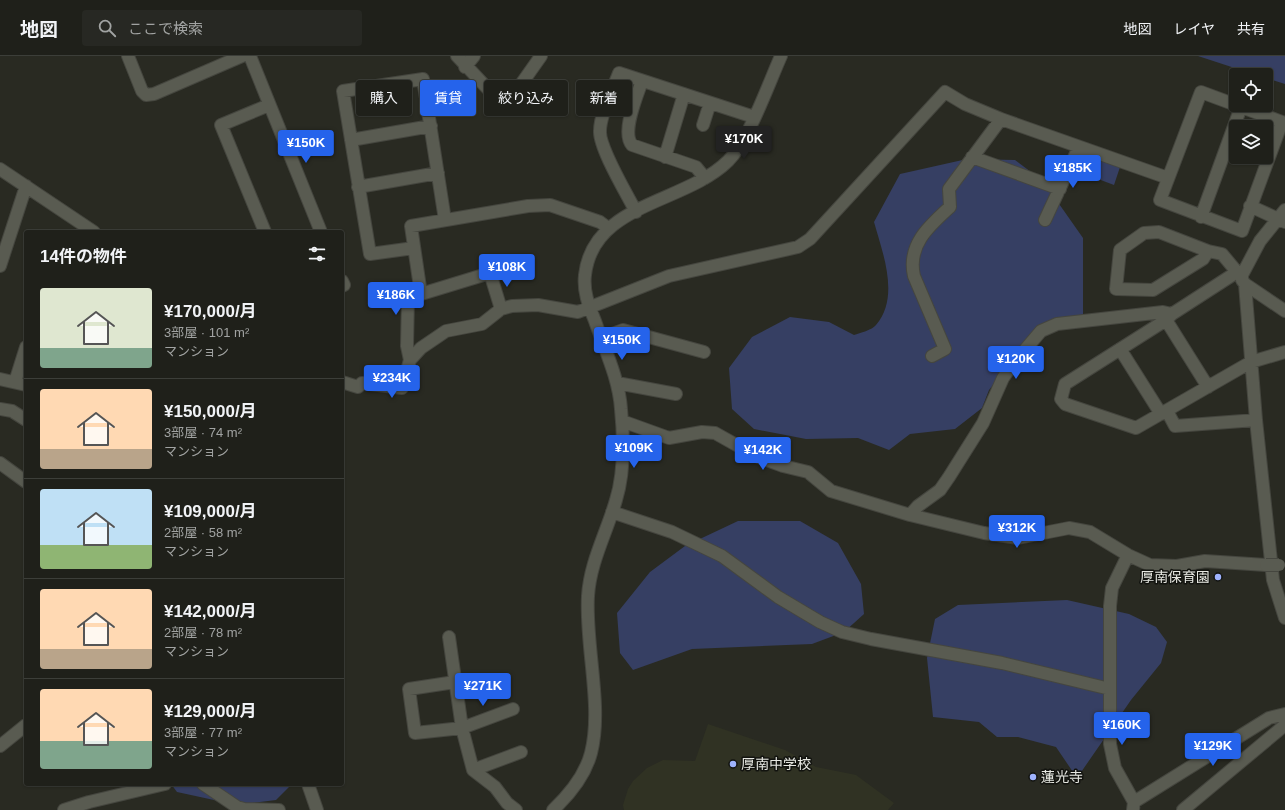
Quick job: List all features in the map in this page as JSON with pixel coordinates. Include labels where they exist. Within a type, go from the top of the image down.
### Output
[{"type":"street","points":[[128,56],[142,91],[146,95],[154,94],[242,56]]},
{"type":"street","points":[[250,56],[320,230]]},
{"type":"street","points":[[457,56],[465,67],[502,104],[517,90],[541,56]]},
{"type":"street","points":[[465,67],[474,56]]},
{"type":"street","points":[[553,810],[575,787],[586,768],[592,750],[594,717],[588,594],[595,558],[620,486],[622,469],[622,421],[617,383],[584,287],[587,261],[595,243],[608,228],[620,219],[705,178],[719,169],[730,159],[742,144],[781,56]]},
{"type":"street","points":[[636,212],[603,145],[600,132],[602,120],[619,73],[754,117]]},
{"type":"street","points":[[414,248],[370,254],[343,91],[423,79],[445,220]]},
{"type":"street","points":[[642,81],[627,129],[628,141],[632,145],[696,167],[705,178]]},
{"type":"street","points":[[344,383],[358,387],[362,383],[402,388],[410,360],[421,348],[446,331],[482,324],[501,309],[516,305],[538,304],[578,312],[669,276],[791,249],[803,244],[810,239],[945,92],[965,104],[1001,119],[1168,178]]},
{"type":"street","points":[[1229,102],[1201,92],[1160,200],[1201,217],[1242,231],[1250,206],[1284,123],[1255,112]]},
{"type":"street","points":[[665,157],[684,94]]},
{"type":"street","points":[[703,125],[710,103]]},
{"type":"street","points":[[264,230],[221,125],[269,105]]},
{"type":"street","points":[[1201,217],[1240,112]]},
{"type":"street","points":[[932,356],[946,349],[914,276],[912,266],[913,254],[922,235],[950,207],[949,189],[1001,119]]},
{"type":"street","points":[[350,140],[431,126]]},
{"type":"street","points":[[1045,220],[1079,147]]},
{"type":"street","points":[[972,157],[1060,189]]},
{"type":"street","points":[[0,169],[91,230]]},
{"type":"street","points":[[358,187],[438,173]]},
{"type":"street","points":[[0,266],[26,186]]},
{"type":"street","points":[[421,294],[411,226],[528,206],[550,205],[600,222],[608,228]]},
{"type":"street","points":[[1250,206],[1283,217],[1260,241],[1241,277],[1169,317],[1065,384],[1061,400],[1065,404],[1136,428],[1251,362],[1285,352]]},
{"type":"street","points":[[1208,251],[1202,259],[1154,290],[1116,289],[1120,250],[1144,233],[1159,232],[1208,251],[1222,254],[1241,277],[1285,311]]},
{"type":"street","points":[[410,360],[407,346],[408,298],[490,273],[502,266]]},
{"type":"street","points":[[490,273],[501,309]]},
{"type":"street","points":[[1241,277],[1274,580],[1285,618]]},
{"type":"street","points":[[910,515],[918,506],[940,490],[945,484],[983,423],[1003,378],[1041,331],[1057,324],[1163,312],[1169,317],[1208,387]]},
{"type":"street","points":[[601,338],[623,330],[704,352]]},
{"type":"street","points":[[1120,349],[1175,426],[1256,420]]},
{"type":"street","points":[[0,379],[21,384],[24,362]]},
{"type":"street","points":[[617,383],[676,394]]},
{"type":"street","points":[[0,409],[12,411],[24,419]]},
{"type":"street","points":[[622,421],[669,438],[702,432],[715,433],[756,456],[783,466],[808,472],[830,490],[910,515],[1005,536],[1029,536],[1056,529],[1079,529],[1100,537],[1128,556],[1150,565],[1164,567],[1205,561],[1266,565],[1282,564]]},
{"type":"street","points":[[0,463],[24,481]]},
{"type":"street","points":[[612,512],[672,532],[722,556],[778,597],[820,622],[842,632],[1002,663],[1110,689]]},
{"type":"street","points":[[1128,556],[1112,588],[1110,606],[1110,689],[1112,758],[1118,777],[1134,806],[1269,718],[1285,714]]},
{"type":"street","points":[[449,637],[462,728],[474,770],[495,787],[507,803],[516,810]]},
{"type":"street","points":[[455,682],[409,690],[415,733],[462,728],[513,709]]},
{"type":"street","points":[[1183,810],[1285,725]]},
{"type":"street","points":[[0,746],[24,727]]},
{"type":"street","points":[[474,770],[521,752]]},
{"type":"street","points":[[64,810],[90,802],[157,786]]},
{"type":"street","points":[[206,786],[237,807],[244,809],[279,810]]},
{"type":"street","points":[[309,786],[317,810]]},
{"type":"shaded area","points":[[1198,56],[1285,56],[1285,84],[1273,80],[1273,68],[1235,68]]},
{"type":"shaded area","points":[[1098,157],[1121,164],[1114,185],[1090,176]]},
{"type":"shaded area","points":[[967,159],[1015,160],[1043,181],[1083,238],[1083,321],[1061,321],[1002,374],[989,390],[982,408],[955,429],[910,434],[889,450],[858,438],[806,439],[754,429],[732,409],[729,368],[752,337],[790,317],[829,322],[854,335],[874,327],[883,314],[887,302],[888,289],[885,261],[874,222],[900,174]]},
{"type":"shaded area","points":[[738,521],[800,521],[838,543],[861,584],[864,614],[844,632],[812,644],[692,649],[633,670],[620,653],[617,613],[650,572],[685,546]]},
{"type":"shaded area","points":[[1067,600],[1129,614],[1156,627],[1167,642],[1161,663],[1131,700],[1077,778],[1056,747],[1018,737],[997,737],[979,722],[933,717],[927,658],[935,619],[958,605]]},
{"type":"shaded area","name":"厚南中学校","points":[[708,724],[785,750],[816,767],[856,775],[894,803],[888,810],[624,810],[623,805],[628,789],[633,781],[647,768],[663,760],[695,761]]},
{"type":"shaded area","points":[[172,786],[290,786],[276,800],[237,805],[177,792]]},
{"type":"place","name":"厚南保育園","points":[[1218,577]]},
{"type":"place","name":"厚南中学校","points":[[733,764]]},
{"type":"place","name":"蓮光寺","points":[[1033,777]]}]
